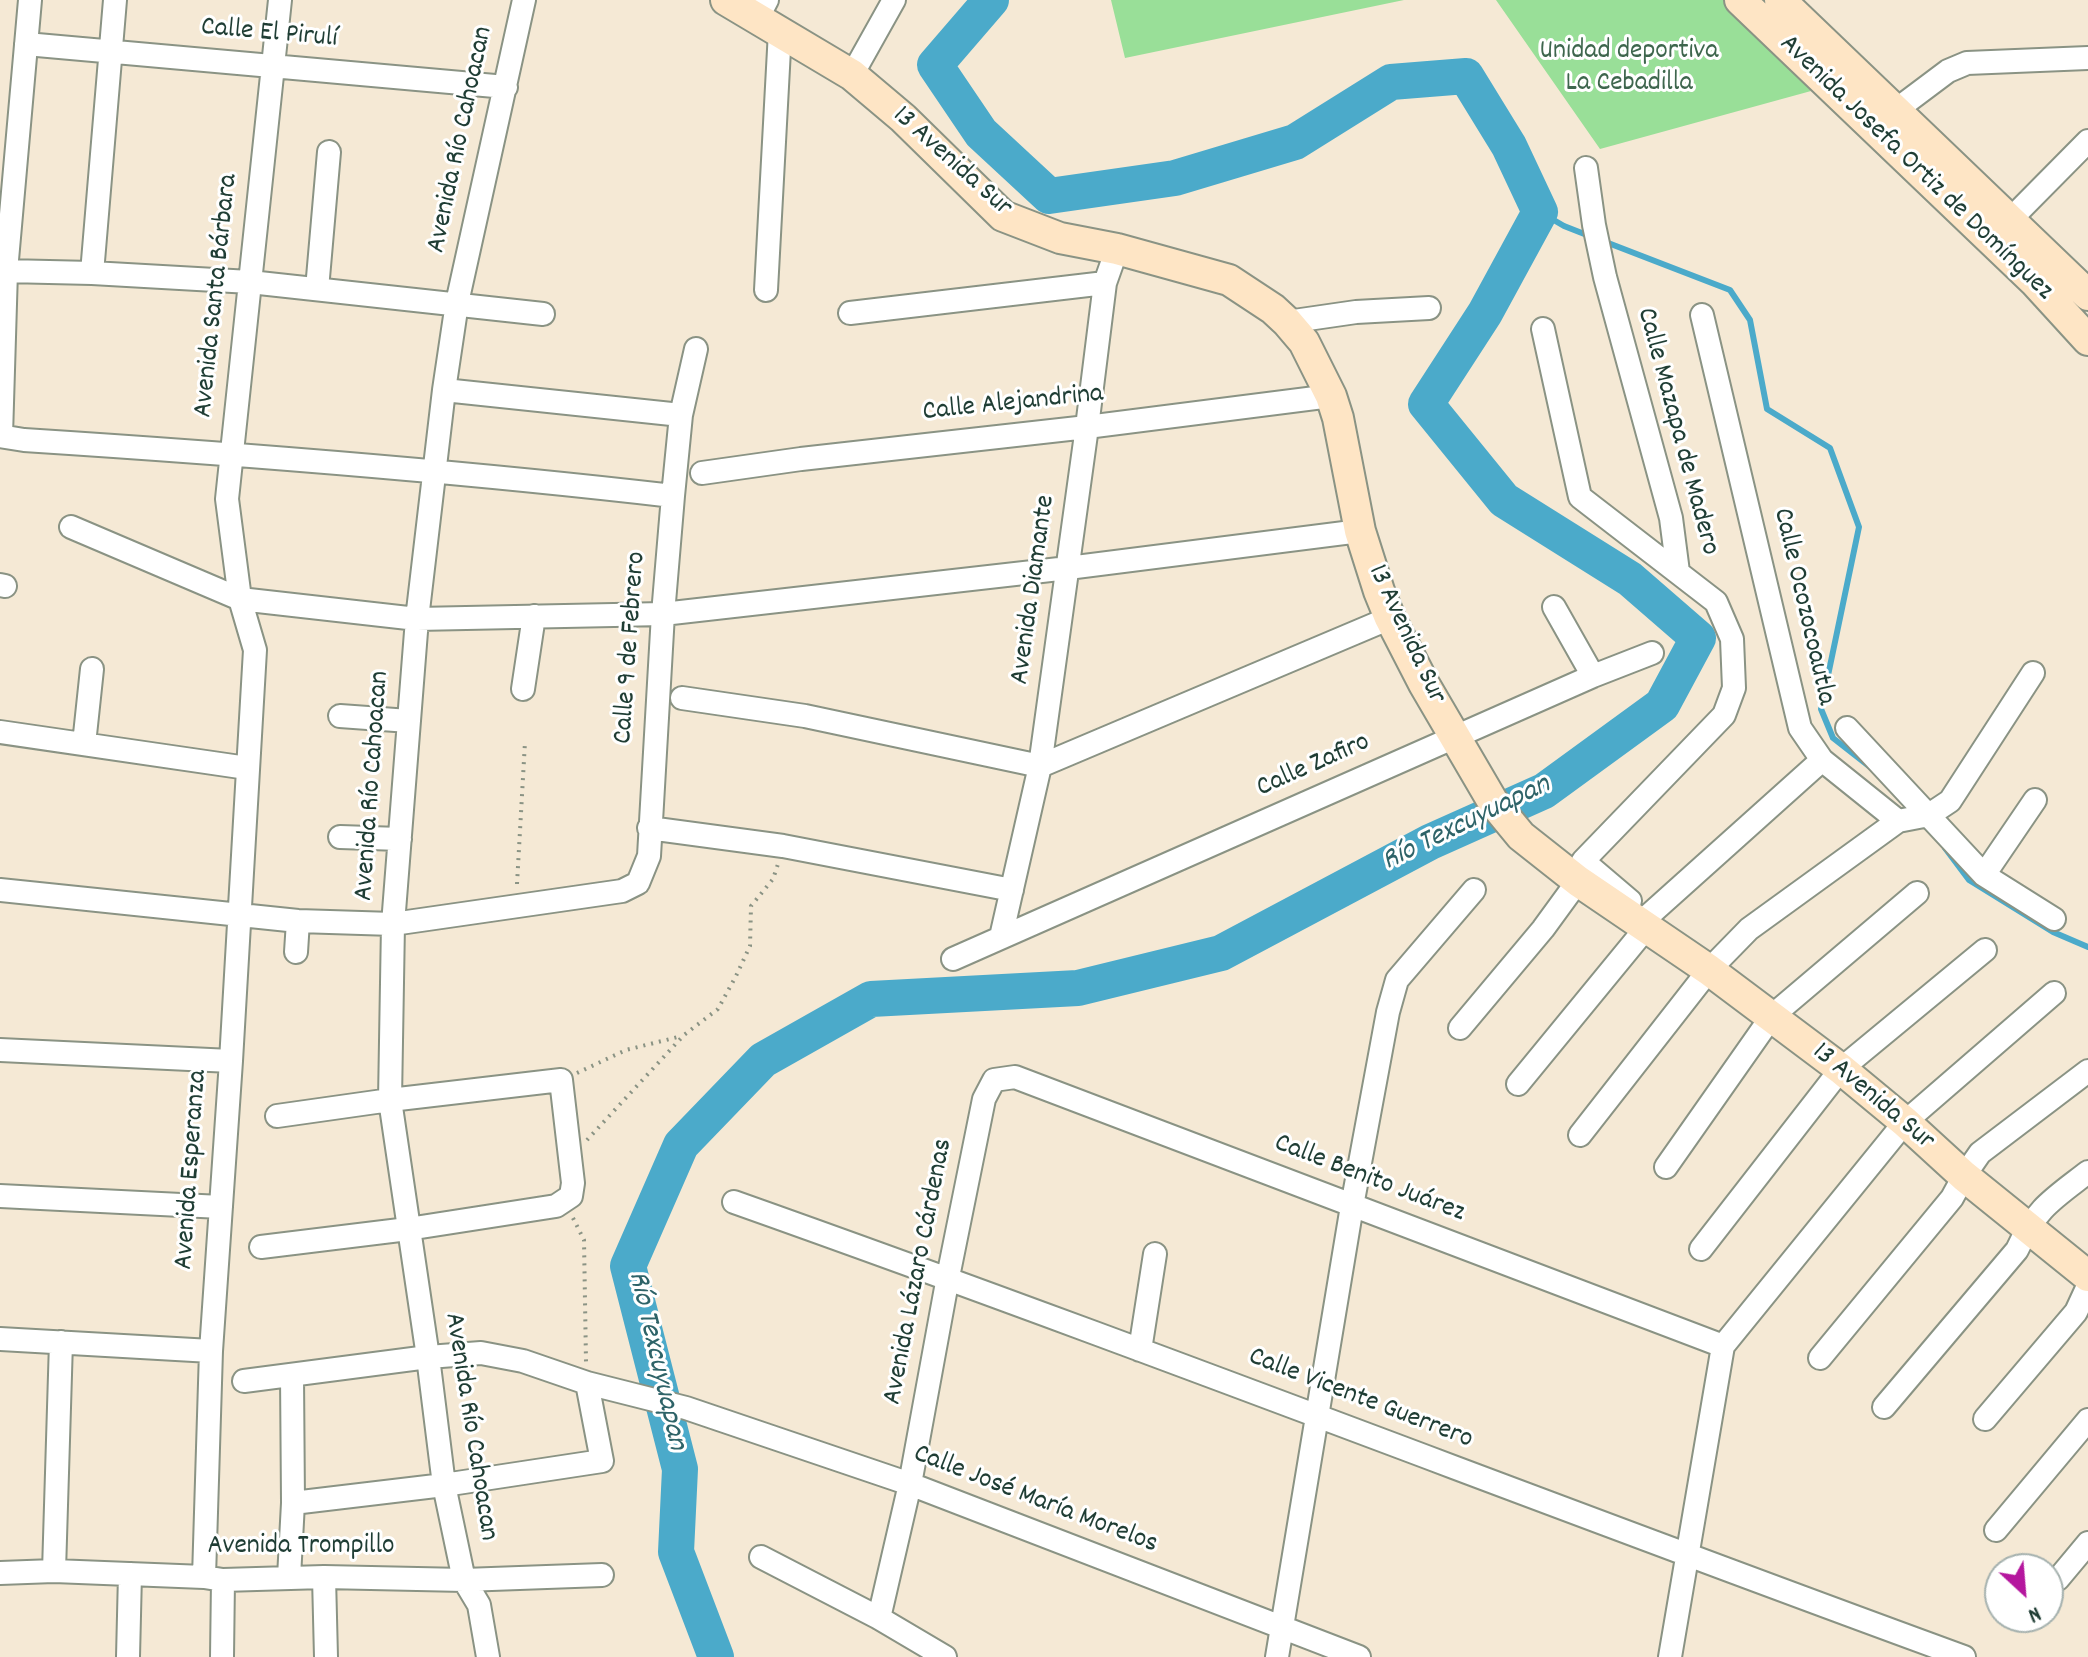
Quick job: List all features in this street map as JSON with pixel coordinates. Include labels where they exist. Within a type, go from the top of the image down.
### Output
[{"type":"street","points":[[30,0],[6,271],[0,436],[231,453],[673,496]]},
{"type":"street","points":[[92,273],[115,0]]},
{"type":"street","name":"Avenida Santa Bárbara","points":[[247,768],[255,650],[240,599],[227,499],[280,0]]},
{"type":"street","name":"Avenida Río Cahoacan","points":[[488,1657],[479,1605],[464,1580],[444,1485],[390,1100],[393,924],[417,619],[444,390],[457,303],[524,0]]},
{"type":"street","name":"13 Avenida Sur","points":[[726,0],[768,17],[852,75],[903,118],[1003,216],[1060,238],[1117,249],[1229,280],[1287,322],[1304,342],[1331,396],[1360,531],[1390,618],[1455,739],[1493,802],[1521,836],[1580,871],[1841,1069],[1964,1176],[2088,1276]]},
{"type":"street","points":[[852,75],[894,0]]},
{"type":"street","name":"Avenida Josefa Ortiz de Domínguez","points":[[1740,0],[2000,229],[2088,295]]},
{"type":"street","name":"Avenida Josefa Ortiz de Domínguez","points":[[1780,0],[1896,110],[2000,229],[2035,282],[2088,340]]},
{"type":"street","points":[[766,290],[768,17]]},
{"type":"street","name":"Calle El Pirulí","points":[[26,44],[506,87]]},
{"type":"street","points":[[1896,110],[1948,71],[1967,63],[2088,58]]},
{"type":"street","points":[[2000,229],[2088,141]]},
{"type":"street","points":[[317,289],[329,152]]},
{"type":"street","name":"Calle Mazapa de Madero","points":[[1460,1028],[1543,929],[1580,871],[1724,715],[1734,688],[1732,639],[1716,602],[1678,572],[1671,518],[1605,277],[1586,168]]},
{"type":"street","name":"Avenida Diamante","points":[[1001,937],[1040,766],[1105,283],[1117,249]]},
{"type":"street","points":[[6,271],[250,282],[543,314]]},
{"type":"street","points":[[850,313],[1105,283]]},
{"type":"street","points":[[1287,322],[1356,312],[1429,308]]},
{"type":"street","name":"Calle Ocozocoautla","points":[[1702,315],[1800,728],[1822,760],[1898,821]]},
{"type":"street","points":[[1543,329],[1580,497],[1678,572]]},
{"type":"street","name":"Calle 9 de Febrero","points":[[515,907],[622,891],[638,883],[649,856],[673,496],[681,415],[696,349]]},
{"type":"street","points":[[444,390],[681,415]]},
{"type":"street","name":"Calle Alejandrina","points":[[702,473],[1331,396]]},
{"type":"street","points":[[71,527],[240,599],[417,619],[663,614],[1360,531]]},
{"type":"street","points":[[1554,607],[1593,676]]},
{"type":"street","points":[[523,689],[534,616]]},
{"type":"street","points":[[682,698],[805,716],[1040,766],[1390,618]]},
{"type":"street","name":"Calle Zafiro","points":[[953,959],[1593,676],[1652,653]]},
{"type":"street","points":[[84,744],[92,669]]},
{"type":"street","points":[[1580,1135],[1709,970],[1749,929],[1898,821],[1929,815],[1950,801],[2033,673]]},
{"type":"street","points":[[340,716],[409,721]]},
{"type":"street","points":[[1847,728],[1984,875],[2054,919]]},
{"type":"street","points":[[0,732],[247,768]]},
{"type":"street","points":[[1518,1084],[1647,922],[1822,760]]},
{"type":"street","name":"Avenida Esperanza","points":[[222,1657],[214,1579],[211,1351],[247,768]]},
{"type":"street","points":[[1984,875],[2035,800]]},
{"type":"street","points":[[649,828],[783,846],[1012,890]]},
{"type":"street","points":[[340,837],[400,839]]},
{"type":"street","points":[[0,890],[298,921],[393,924],[515,907]]},
{"type":"street","points":[[1277,1657],[1352,1206],[1388,1012],[1397,980],[1474,890]]},
{"type":"street","points":[[1666,1167],[1772,1016],[1917,893]]},
{"type":"street","points":[[296,952],[298,921]]},
{"type":"street","points":[[1701,1249],[1841,1069],[1985,950]]},
{"type":"street","points":[[1670,1657],[1723,1346],[1905,1122],[2054,993]]},
{"type":"street","points":[[0,1050],[231,1061]]},
{"type":"street","points":[[1820,1358],[1952,1198],[1980,1153],[2088,1071]]},
{"type":"street","name":"Calle Benito Juárez","points":[[994,1080],[1015,1077],[1723,1346]]},
{"type":"street","points":[[261,1247],[408,1229],[556,1206],[571,1196],[573,1183],[561,1080],[277,1116]]},
{"type":"street","name":"Avenida Lázaro Cárdenas","points":[[879,1618],[910,1484],[984,1099],[994,1080]]},
{"type":"street","points":[[1884,1407],[2017,1250],[2027,1228],[2043,1206],[2088,1172]]},
{"type":"street","points":[[0,1196],[221,1207]]},
{"type":"street","name":"Calle Vicente Guerrero","points":[[734,1202],[948,1277],[1686,1556],[1964,1657]]},
{"type":"street","points":[[1140,1350],[1155,1254]]},
{"type":"street","points":[[1985,1419],[2076,1312],[2088,1286]]},
{"type":"street","points":[[0,1339],[211,1351]]},
{"type":"street","points":[[54,1571],[61,1342]]},
{"type":"street","name":"Calle José María Morelos","points":[[244,1381],[481,1353],[523,1361],[587,1383],[686,1408],[910,1484],[1359,1657]]},
{"type":"street","points":[[289,1577],[293,1503],[292,1376]]},
{"type":"street","points":[[293,1503],[444,1485],[602,1461],[587,1383]]},
{"type":"street","points":[[1996,1530],[2088,1420]]},
{"type":"street","points":[[2064,1572],[2088,1543]]},
{"type":"street","points":[[761,1557],[879,1618],[945,1657]]},
{"type":"street","name":"Avenida Trompillo","points":[[0,1573],[54,1571],[214,1579],[324,1577],[464,1580],[602,1575]]},
{"type":"street","points":[[128,1657],[130,1574]]},
{"type":"street","points":[[324,1577],[326,1657]]},
{"type":"path","points":[[515,907],[525,742]]},
{"type":"path","points":[[571,1159],[684,1035],[718,1009],[750,946],[751,906],[773,879],[783,846]]},
{"type":"path","points":[[561,1080],[626,1050],[684,1035]]},
{"type":"path","points":[[571,1196],[571,1213],[584,1240],[587,1383]]},
{"type":"green space","points":[[1111,0],[1404,0],[1125,58]]},
{"type":"green space","name":"Unidad deportiva La Cebadilla","points":[[1496,0],[1727,0],[1811,91],[1600,149]]},
{"type":"waterway","name":"Río Texcuyuapan","points":[[716,1657],[676,1552],[680,1469],[628,1266],[681,1145],[763,1060],[871,999],[1078,988],[1221,953],[1430,842],[1544,791],[1662,705],[1698,638],[1630,579],[1504,500],[1426,404],[1485,313],[1540,212],[1509,146],[1466,76],[1391,82],[1295,142],[1175,178],[1049,196],[981,133],[935,65],[991,0]]},
{"type":"waterway","points":[[1540,212],[1592,237]]},
{"type":"waterway","points":[[1603,241],[1730,290],[1750,320],[1767,409],[1830,448],[1859,527],[1821,709],[1833,738],[1870,767]]},
{"type":"waterway","points":[[1945,848],[1969,880],[2053,932],[2088,947]]}]
